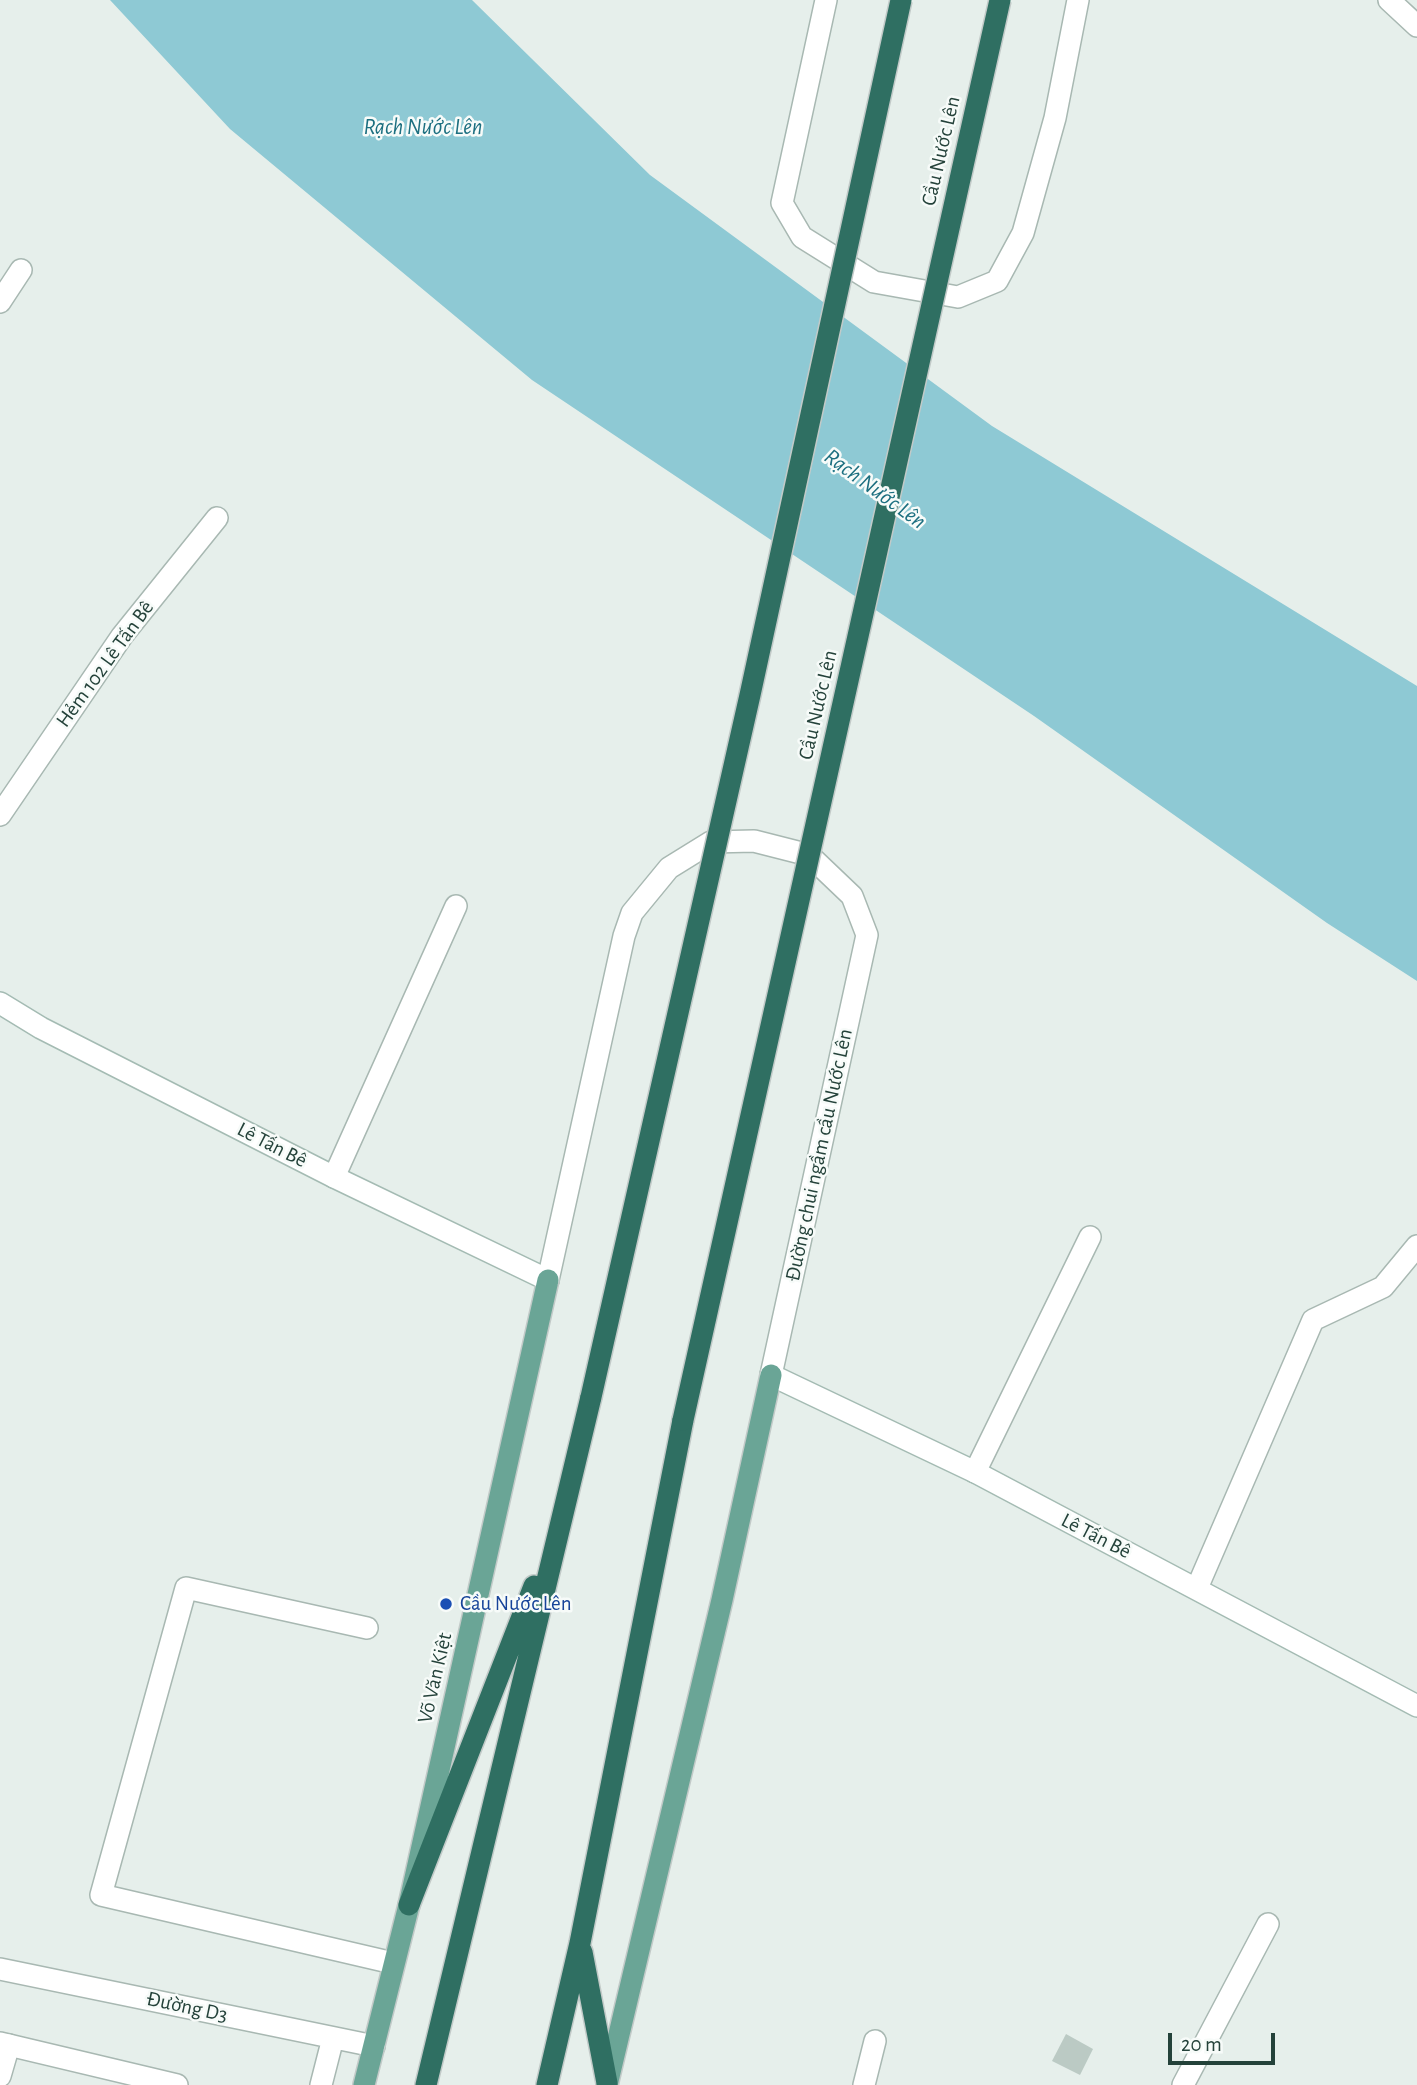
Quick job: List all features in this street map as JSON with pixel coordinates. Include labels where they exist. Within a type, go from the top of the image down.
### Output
[{"type":"highway","points":[[426,2085],[591,1397],[747,709],[901,0]]},
{"type":"highway","name":"Cầu Nước Lên","points":[[580,1943],[683,1420],[1000,0]]},
{"type":"highway","points":[[409,1905],[563,1513]]},
{"type":"highway","points":[[580,1943],[607,2084]]},
{"type":"highway","points":[[547,2085],[580,1943]]},
{"type":"main road","name":"Võ Văn Kiệt","points":[[364,2085],[409,1905],[548,1280]]},
{"type":"main road","points":[[607,2084],[722,1600],[771,1375]]},
{"type":"street","points":[[826,0],[782,203],[802,237],[874,282],[958,297],[997,281],[1023,233],[1055,118],[1078,0]]},
{"type":"street","points":[[1389,0],[1417,26]]},
{"type":"street","points":[[0,302],[21,271]]},
{"type":"street","name":"Hẻm 102 Lê Tấn Bê","points":[[0,816],[121,636],[217,518]]},
{"type":"street","points":[[548,1280],[624,936],[632,913],[669,868],[711,842],[754,841],[809,855]]},
{"type":"street","name":"Đường chui ngầm cầu Nước Lên","points":[[771,1375],[867,935],[852,896],[809,855]]},
{"type":"street","points":[[334,1177],[456,905]]},
{"type":"street","name":"Lê Tấn Bê","points":[[0,1003],[41,1028],[334,1177],[548,1280]]},
{"type":"street","points":[[975,1472],[1090,1237]]},
{"type":"street","points":[[1197,1588],[1313,1320],[1383,1287],[1417,1246]]},
{"type":"street","name":"Lê Tấn Bê","points":[[771,1375],[975,1472],[1417,1706]]},
{"type":"street","points":[[367,1628],[186,1588],[101,1895],[393,1963]]},
{"type":"street","points":[[1182,2085],[1268,1924]]},
{"type":"street","name":"Đường D3","points":[[0,1969],[374,2046]]},
{"type":"street","points":[[321,2085],[333,2038]]},
{"type":"street","points":[[864,2085],[875,2041]]},
{"type":"street","points":[[0,2076],[4,2044],[177,2085]]},
{"type":"water","name":"Rạch Nước Lên","points":[[110,0],[472,0],[650,175],[992,426],[1417,686],[1417,981],[1327,923],[1034,716],[532,380],[230,129]]},
{"type":"building","points":[[1066,2034],[1093,2049],[1080,2075],[1052,2061]]},
{"type":"place","name":"Cầu Nước Lên","points":[[446,1604]]}]
